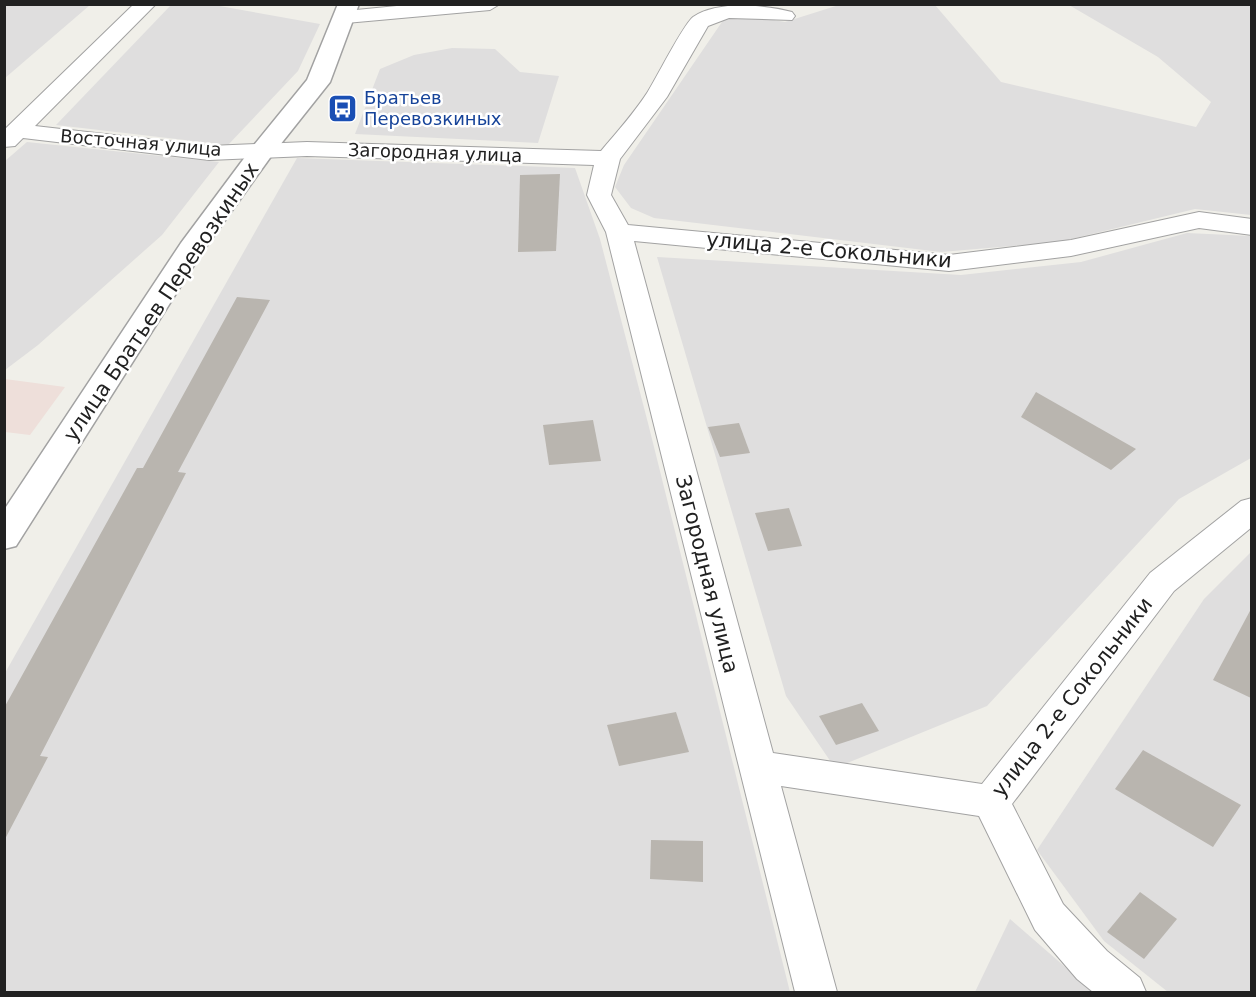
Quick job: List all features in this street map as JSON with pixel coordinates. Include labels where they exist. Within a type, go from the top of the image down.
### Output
[{"type":"street","name":"Восточная улица","points":[[12,137],[146,4]]},
{"type":"street","points":[[347,11],[490,4]]},
{"type":"street","name":"улица Братьев Перевозкиных","points":[[4,537],[191,249],[263,150],[318,82],[347,11]]},
{"type":"street","name":"Загородная улица","points":[[785,16],[750,11],[726,12],[700,22],[656,97],[608,158],[599,195],[619,232],[816,993]]},
{"type":"street","name":"Восточная улица","points":[[12,137],[209,153],[263,150]]},
{"type":"street","name":"Загородная улица","points":[[263,150],[307,149],[608,158]]},
{"type":"street","name":"улица 2-е Сокольники","points":[[619,232],[948,263],[1071,248],[1199,220],[1251,227]]},
{"type":"street","name":"улица 2-е Сокольники","points":[[756,766],[991,802],[1162,582],[1251,509]]},
{"type":"street","points":[[991,802],[1049,917],[1092,965],[1125,993]]},
{"type":"shaded area","points":[[5,4],[90,4],[90,5],[5,78]]},
{"type":"shaded area","points":[[171,5],[214,5],[320,24],[298,71],[228,145],[56,125]]},
{"type":"shaded area","points":[[839,5],[935,5],[1001,82],[1196,127],[1211,102],[1158,57],[1069,5],[1251,5],[1251,215],[1195,209],[1059,242],[941,252],[654,218],[631,208],[615,187],[624,165],[724,19],[739,14],[785,22]]},
{"type":"shaded area","points":[[452,48],[495,49],[520,72],[559,76],[538,143],[355,134],[380,69],[414,55]]},
{"type":"shaded area","points":[[27,142],[219,162],[162,235],[38,345],[5,370],[5,161]]},
{"type":"shaded area","points":[[297,158],[575,168],[600,239],[790,992],[5,992],[5,673]]},
{"type":"shaded area","points":[[1187,233],[1251,236],[1251,458],[1179,499],[987,706],[835,768],[786,696],[657,257],[961,275],[1081,262]]},
{"type":"shaded area","points":[[5,379],[65,387],[30,435],[5,432]]},
{"type":"shaded area","points":[[1251,552],[1251,992],[1168,992],[1104,941],[1037,850],[1204,599]]},
{"type":"shaded area","points":[[1010,919],[1094,992],[975,992]]},
{"type":"building","points":[[560,174],[556,251],[518,252],[520,175]]},
{"type":"building","points":[[237,297],[270,300],[178,472],[186,473],[40,756],[48,757],[4,841],[4,708],[137,468],[143,468]]},
{"type":"building","points":[[1036,392],[1136,449],[1111,470],[1021,417]]},
{"type":"building","points":[[593,420],[601,461],[549,465],[543,425]]},
{"type":"building","points":[[739,423],[750,453],[720,457],[708,427]]},
{"type":"building","points":[[789,508],[802,546],[768,551],[755,513]]},
{"type":"building","points":[[1251,609],[1251,698],[1213,680]]},
{"type":"building","points":[[862,703],[879,731],[836,745],[819,716]]},
{"type":"building","points":[[676,712],[689,752],[619,766],[607,725]]},
{"type":"building","points":[[1143,750],[1241,805],[1213,847],[1115,789]]},
{"type":"building","points":[[651,840],[703,841],[703,882],[650,879]]},
{"type":"building","points":[[1140,892],[1177,919],[1144,959],[1107,932]]},
{"type":"place","name":"Братьев Перевозкиных","points":[[343,108]]}]
